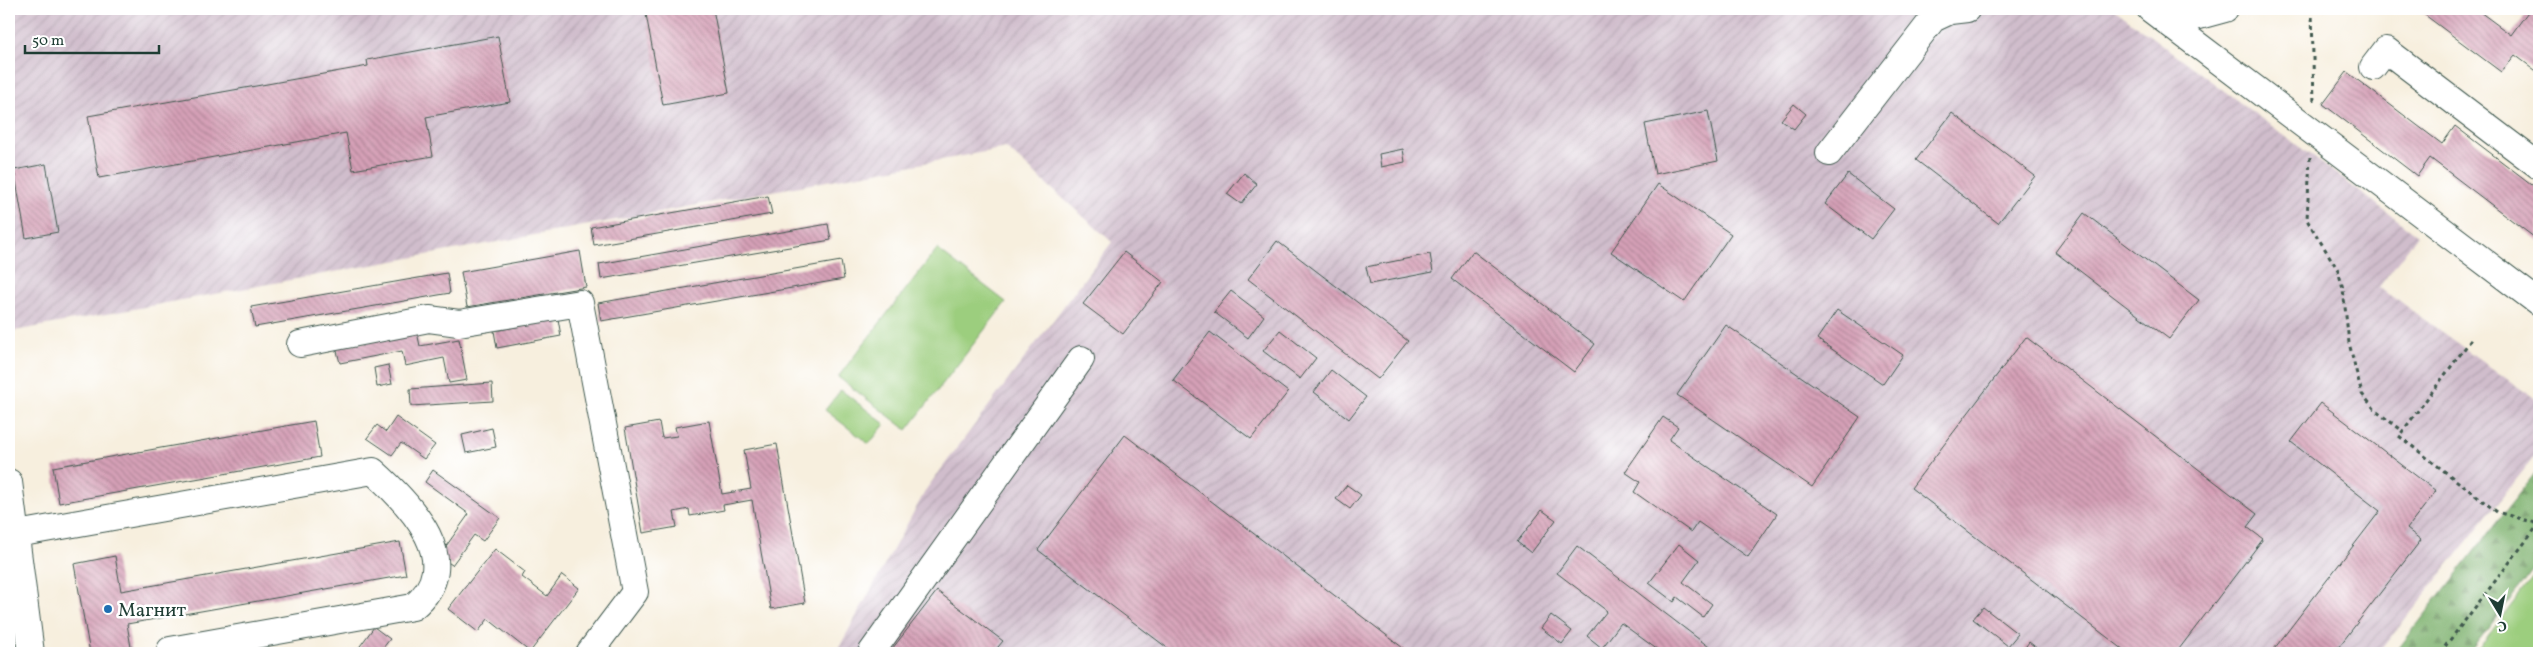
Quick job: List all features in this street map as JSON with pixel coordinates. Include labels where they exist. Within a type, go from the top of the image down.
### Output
[{"type":"street","points":[[1829,153],[1933,19],[1950,11],[1967,9]]},
{"type":"street","points":[[2155,13],[2225,9]]},
{"type":"street","points":[[2155,13],[2537,297]]},
{"type":"street","points":[[2373,67],[2386,50],[2539,166]]},
{"type":"street","points":[[300,344],[429,319],[458,323],[580,303],[635,592],[589,653]]},
{"type":"street","points":[[871,653],[1081,358]]},
{"type":"street","points":[[17,534],[374,472],[403,498],[422,524],[433,548],[436,578],[426,597],[413,607],[170,650],[171,653]]},
{"type":"street","points":[[9,482],[17,534],[22,642]]},
{"type":"path","points":[[2312,9],[2315,92],[2307,220],[2338,270],[2343,289],[2349,343],[2362,394],[2377,412],[2403,431]]},
{"type":"path","points":[[2440,653],[2539,524],[2496,512],[2399,436],[2471,340]]},
{"type":"shaded area","points":[[9,9],[2114,9],[2418,235],[2379,287],[2539,402],[2539,451],[2378,653],[836,653],[927,488],[1112,242],[1006,148],[9,332]]},
{"type":"green space","points":[[937,249],[1006,302],[907,430],[838,377]]},
{"type":"green space","points":[[841,390],[885,424],[869,444],[825,410]]},
{"type":"green space","points":[[2539,468],[2539,562],[2469,653],[2395,653]]},
{"type":"green space","points":[[2539,569],[2539,653],[2475,653]]},
{"type":"building","points":[[645,9],[713,9],[729,93],[663,105]]},
{"type":"building","points":[[2417,9],[2476,9],[2511,35],[2530,9],[2539,9],[2539,73],[2515,55],[2501,72]]},
{"type":"building","points":[[498,36],[510,102],[426,117],[433,156],[353,170],[346,133],[99,178],[88,116],[368,66],[367,60]]},
{"type":"building","points":[[2347,72],[2442,144],[2455,126],[2539,190],[2539,241],[2430,158],[2417,176],[2323,104]]},
{"type":"building","points":[[1794,104],[1806,114],[1794,129],[1781,120]]},
{"type":"building","points":[[1708,111],[1718,161],[1655,174],[1645,124]]},
{"type":"building","points":[[1952,113],[2035,176],[1998,223],[1916,160]]},
{"type":"building","points":[[1403,149],[1405,162],[1381,167],[1379,154]]},
{"type":"building","points":[[46,164],[58,232],[26,238],[14,170]]},
{"type":"building","points":[[1244,173],[1257,184],[1241,204],[1227,194]]},
{"type":"building","points":[[1848,174],[1894,209],[1871,239],[1825,204]]},
{"type":"building","points":[[1658,184],[1731,234],[1684,302],[1611,252]]},
{"type":"building","points":[[768,196],[772,214],[594,245],[591,227]]},
{"type":"building","points":[[2084,213],[2199,300],[2169,339],[2055,252]]},
{"type":"building","points":[[828,224],[831,240],[601,279],[599,264]]},
{"type":"building","points":[[1277,241],[1408,341],[1378,379],[1248,279]]},
{"type":"building","points":[[580,251],[586,287],[467,307],[461,272]]},
{"type":"building","points":[[1473,251],[1595,344],[1574,372],[1452,279]]},
{"type":"building","points":[[1124,252],[1163,282],[1123,334],[1083,304]]},
{"type":"building","points":[[1430,254],[1433,272],[1370,284],[1366,267]]},
{"type":"building","points":[[841,261],[844,279],[601,321],[598,303]]},
{"type":"building","points":[[447,273],[450,293],[255,327],[251,307]]},
{"type":"building","points":[[1231,291],[1264,316],[1248,338],[1214,312]]},
{"type":"building","points":[[1837,310],[1903,355],[1883,384],[1817,339]]},
{"type":"building","points":[[558,319],[561,336],[497,348],[494,331]]},
{"type":"building","points":[[1726,325],[1860,417],[1812,487],[1677,395]]},
{"type":"building","points":[[1280,330],[1316,358],[1300,379],[1263,351]]},
{"type":"building","points":[[417,332],[420,346],[459,339],[467,380],[449,383],[444,358],[405,366],[402,351],[340,363],[336,347]]},
{"type":"building","points":[[1210,332],[1288,392],[1251,439],[1173,380]]},
{"type":"building","points":[[2026,337],[2257,514],[2247,527],[2263,539],[2176,653],[2128,653],[1911,488]]},
{"type":"building","points":[[388,365],[392,384],[377,387],[374,368]]},
{"type":"building","points":[[1331,370],[1366,397],[1349,419],[1314,392]]},
{"type":"building","points":[[492,383],[493,401],[411,406],[410,389]]},
{"type":"building","points":[[2321,403],[2436,491],[2407,529],[2421,540],[2334,653],[2271,653],[2380,511],[2291,442]]},
{"type":"building","points":[[396,417],[435,445],[424,459],[401,443],[392,455],[367,438],[377,425],[386,432]]},
{"type":"building","points":[[1663,417],[1678,427],[1669,440],[1777,514],[1748,557],[1698,522],[1691,532],[1634,492],[1640,482],[1625,472]]},
{"type":"building","points":[[314,421],[320,457],[59,503],[53,467]]},
{"type":"building","points":[[709,421],[722,494],[751,489],[744,450],[777,444],[805,603],[771,609],[752,500],[723,505],[724,510],[690,516],[689,509],[674,512],[677,527],[643,533],[625,428],[659,422],[662,438],[677,436],[675,427]]},
{"type":"building","points":[[492,428],[496,447],[466,453],[462,435]]},
{"type":"building","points":[[1125,435],[1407,651],[1405,653],[1174,653],[1038,550]]},
{"type":"building","points":[[433,470],[500,518],[483,541],[474,535],[452,565],[439,556],[469,514],[425,482]]},
{"type":"building","points":[[1347,485],[1361,495],[1350,509],[1336,499]]},
{"type":"building","points":[[1542,510],[1556,520],[1531,553],[1517,542]]},
{"type":"building","points":[[400,542],[406,575],[127,624],[132,653],[90,653],[74,564],[115,556],[121,591]]},
{"type":"building","points":[[1679,544],[1699,560],[1683,582],[1712,604],[1703,617],[1677,597],[1674,602],[1649,583]]},
{"type":"building","points":[[1577,546],[1717,653],[1662,653],[1621,623],[1602,648],[1587,636],[1607,611],[1557,573]]},
{"type":"building","points":[[495,549],[525,572],[522,577],[547,596],[562,575],[579,588],[530,652],[488,619],[478,632],[448,609]]},
{"type":"building","points":[[937,591],[1003,641],[993,653],[889,653]]},
{"type":"building","points":[[1983,607],[2018,634],[2008,646],[1973,619]]},
{"type":"building","points":[[1551,615],[1572,631],[1562,644],[1541,628]]},
{"type":"building","points":[[374,627],[390,639],[379,653],[355,653]]},
{"type":"building","points":[[2029,642],[2043,653],[2021,653]]},
{"type":"place","name":"Магнит","points":[[108,609]]}]
